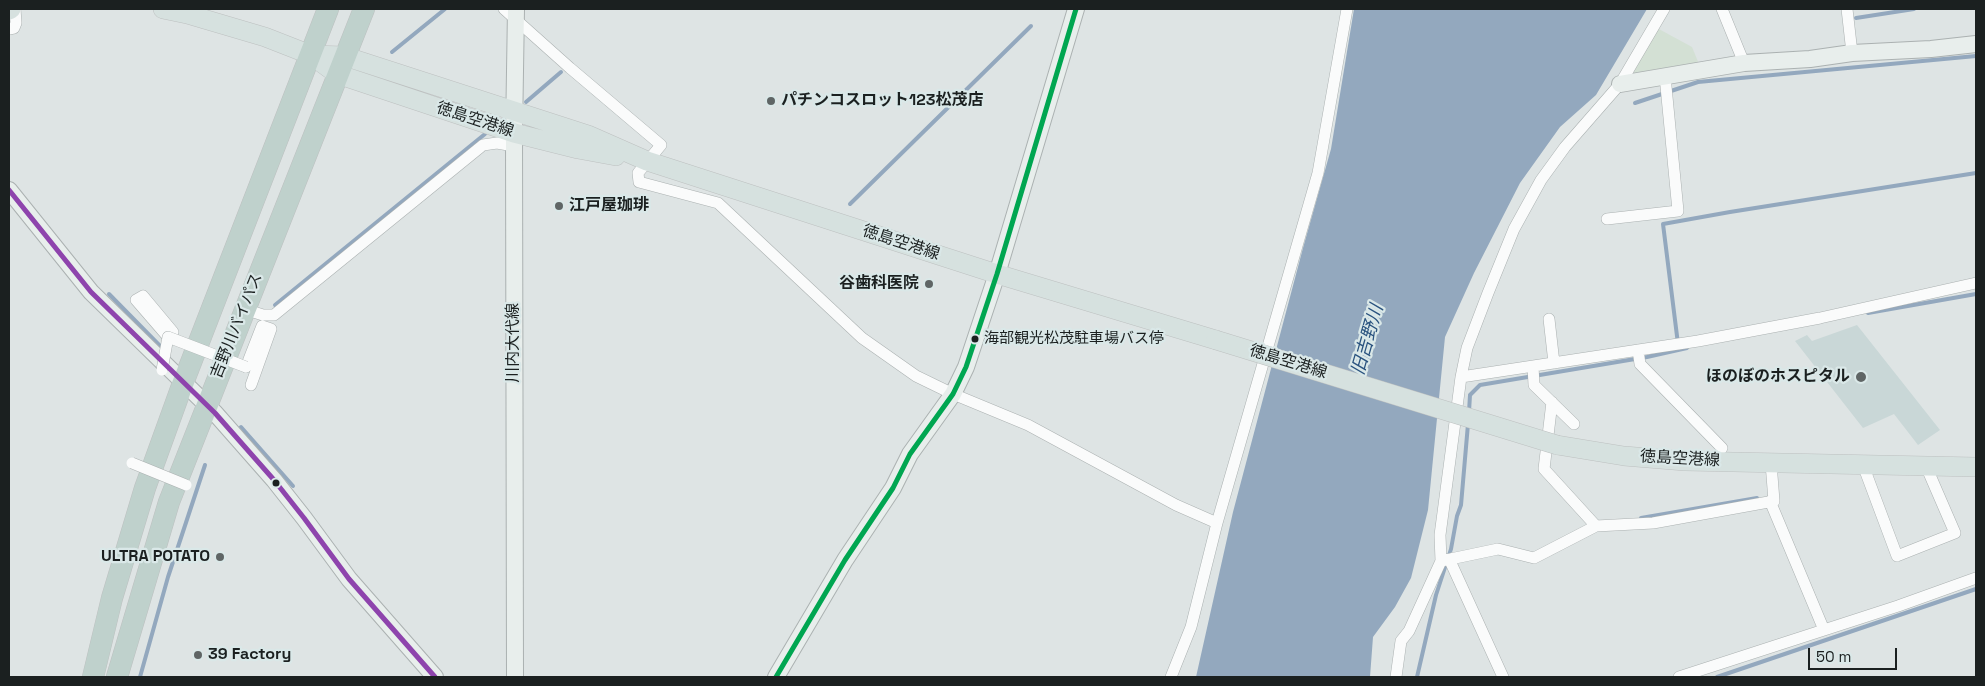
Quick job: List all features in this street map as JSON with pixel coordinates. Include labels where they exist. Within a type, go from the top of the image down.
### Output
[{"type":"highway","name":"吉野川バイパス","points":[[93,677],[112,598],[145,488],[183,383],[328,9]]},
{"type":"highway","name":"吉野川バイパス","points":[[117,677],[169,502],[364,9]]},
{"type":"main road","name":"徳島空港線","points":[[163,9],[265,37],[341,65],[588,135],[647,161],[997,274],[1557,445],[1624,456],[1685,461],[1976,467]]},
{"type":"main road","points":[[776,677],[845,560],[894,488],[910,454],[953,394],[966,367],[997,274],[1076,9]]},
{"type":"main road","name":"川内大代線","points":[[512,13],[514,113],[515,677]]},
{"type":"main road","points":[[1620,84],[1744,63],[1976,44]]},
{"type":"main road","name":"徳島空港線","points":[[341,65],[514,140],[647,161]]},
{"type":"main road","points":[[9,190],[91,292],[206,405],[274,480],[349,579],[436,677]]},
{"type":"street","points":[[9,29],[14,28],[16,23],[12,9]]},
{"type":"street","points":[[1171,677],[1191,627],[1217,523],[1318,172],[1347,9]]},
{"type":"street","points":[[1396,677],[1401,641],[1409,631],[1441,561],[1440,535],[1461,378],[1467,348],[1514,229],[1541,180],[1565,147],[1620,84],[1664,9]]},
{"type":"street","points":[[1722,9],[1744,63]]},
{"type":"street","points":[[1848,9],[1852,53]]},
{"type":"street","points":[[512,13],[661,145],[638,173],[639,182],[718,203],[862,338],[916,376],[953,394],[1028,425],[1176,505],[1217,523]]},
{"type":"street","points":[[1607,220],[1678,211],[1665,76]]},
{"type":"street","points":[[244,309],[262,316],[274,315],[483,145],[514,140]]},
{"type":"street","points":[[1461,378],[1638,350],[1820,318],[1976,283]]},
{"type":"street","points":[[1548,319],[1554,363]]},
{"type":"street","points":[[162,370],[171,334],[246,367],[262,326],[271,329],[251,385]]},
{"type":"street","points":[[1638,350],[1640,364],[1722,448]]},
{"type":"street","points":[[1533,366],[1534,385],[1574,424]]},
{"type":"street","points":[[1552,402],[1544,468],[1596,526]]},
{"type":"street","points":[[132,463],[186,485]]},
{"type":"street","points":[[1441,561],[1498,549],[1534,558],[1596,526],[1653,523],[1774,501],[1771,463]]},
{"type":"street","points":[[1863,465],[1897,556],[1956,532],[1926,466]]},
{"type":"street","points":[[1770,501],[1824,630]]},
{"type":"street","points":[[1453,558],[1451,563],[1503,677]]},
{"type":"street","points":[[1679,677],[1976,578]]},
{"type":"shaded area","points":[[1657,28],[1692,47],[1699,64],[1635,75],[1633,72]]},
{"type":"shaded area","name":"ほのぼのホスピタル","points":[[1857,325],[1940,430],[1918,445],[1894,414],[1863,428],[1795,341],[1807,335],[1812,341]]},
{"type":"water","name":"旧吉野川","points":[[1354,9],[1647,9],[1596,95],[1560,127],[1520,183],[1474,273],[1445,337],[1428,510],[1411,578],[1395,607],[1373,637],[1370,677],[1196,677],[1233,512],[1331,149]]},
{"type":"waterway","points":[[392,52],[445,9]]},
{"type":"waterway","points":[[1856,18],[1914,9]]},
{"type":"waterway","points":[[850,204],[1031,26]]},
{"type":"waterway","points":[[1635,103],[1698,82],[1976,56]]},
{"type":"waterway","points":[[526,102],[561,72]]},
{"type":"waterway","points":[[275,305],[485,134]]},
{"type":"waterway","points":[[1678,344],[1663,224],[1976,173]]},
{"type":"waterway","points":[[109,294],[164,350]]},
{"type":"waterway","points":[[1868,313],[1976,294]]},
{"type":"waterway","points":[[1469,412],[1470,395],[1480,385],[1647,357],[1687,348]]},
{"type":"waterway","points":[[1417,677],[1436,595],[1451,549],[1461,505],[1468,424]]},
{"type":"waterway","points":[[241,427],[293,486]]},
{"type":"waterway","points":[[140,677],[168,577],[205,465]]},
{"type":"waterway","points":[[1641,518],[1757,498]]},
{"type":"waterway","points":[[1717,677],[1976,589]]},
{"type":"transit line","points":[[776,677],[845,560],[893,488],[910,454],[953,394],[966,367],[997,274],[1076,9]]},
{"type":"transit line","points":[[9,190],[91,292],[215,413],[274,480],[349,579],[435,677]]},
{"type":"place","name":"パチンコスロット123松茂店","points":[[771,101]]},
{"type":"place","name":"江戸屋珈琲","points":[[559,206]]},
{"type":"place","name":"谷歯科医院","points":[[929,284]]},
{"type":"place","name":"海部観光松茂駐車場バス停","points":[[975,339]]},
{"type":"place","name":"ほのぼのホスピタル","points":[[1861,377]]},
{"type":"place","name":"ULTRA POTATO","points":[[220,557]]},
{"type":"place","name":"39 Factory","points":[[198,655]]}]
